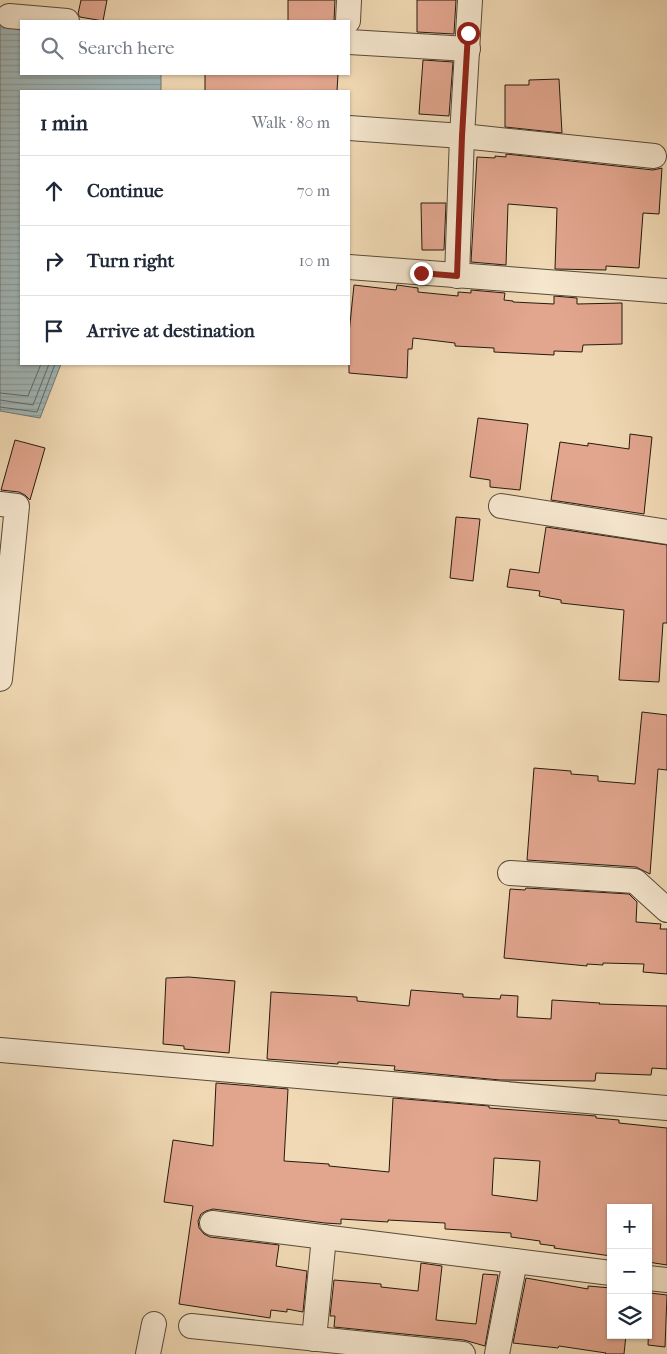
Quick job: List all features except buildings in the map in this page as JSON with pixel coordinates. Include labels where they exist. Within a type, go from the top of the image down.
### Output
[{"type":"street","points":[[348,20],[349,0]]},
{"type":"street","points":[[457,276],[462,136],[470,0]]},
{"type":"street","points":[[9,16],[55,20]]},
{"type":"street","points":[[350,42],[468,49]]},
{"type":"street","points":[[350,128],[462,136],[654,156]]},
{"type":"street","points":[[350,267],[667,291]]},
{"type":"street","points":[[0,504],[17,506],[0,679]]},
{"type":"street","points":[[501,506],[667,532]]},
{"type":"street","points":[[510,873],[635,881],[667,910]]},
{"type":"street","points":[[0,1050],[667,1108]]},
{"type":"street","points":[[212,1223],[607,1272]]},
{"type":"street","points":[[314,1339],[324,1237]]},
{"type":"street","points":[[497,1354],[515,1261]]},
{"type":"street","points":[[652,1278],[667,1280]]},
{"type":"street","points":[[148,1354],[154,1324]]},
{"type":"street","points":[[191,1326],[463,1354]]},
{"type":"water","points":[[0,20],[20,24],[20,75],[161,75],[161,90],[20,90],[20,365],[61,365],[40,418],[0,411]]},
{"type":"route","points":[[421,273],[457,276],[468,33]]}]
